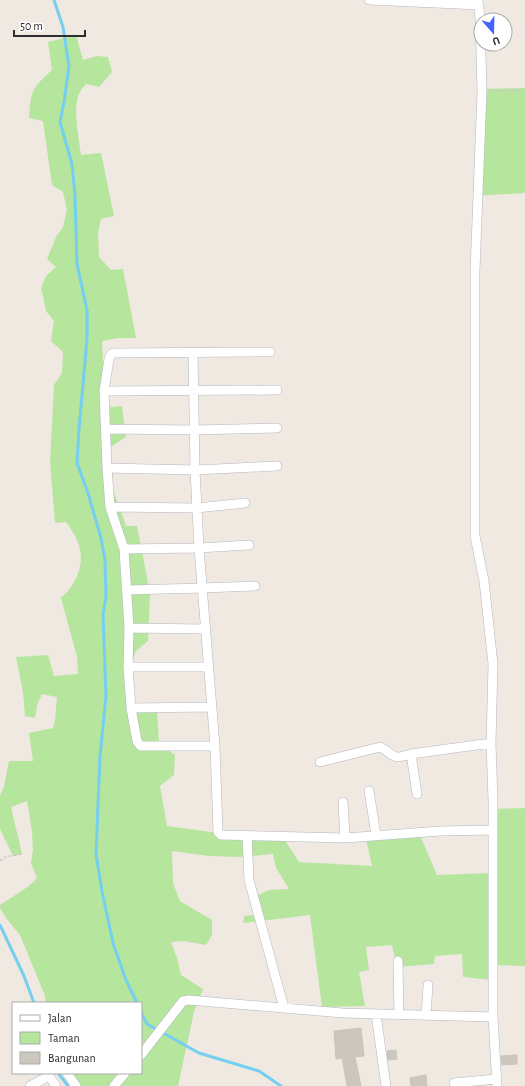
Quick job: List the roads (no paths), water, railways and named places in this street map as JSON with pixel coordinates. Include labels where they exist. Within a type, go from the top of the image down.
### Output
[{"type":"street","points":[[369,0],[478,2],[480,18],[482,91],[475,271],[474,470],[476,502],[475,536],[484,581],[493,664],[491,743],[496,1083],[454,1083]]},
{"type":"street","points":[[193,352],[195,470],[199,548],[215,746],[217,831],[222,835],[345,838],[440,831],[493,830]]},
{"type":"street","points":[[215,746],[140,745],[137,741],[131,708],[128,667],[129,628],[124,549],[110,507],[104,391],[109,358],[112,353],[270,352]]},
{"type":"street","points":[[104,391],[277,390]]},
{"type":"street","points":[[106,429],[195,430],[277,428]]},
{"type":"street","points":[[107,468],[195,470],[277,466]]},
{"type":"street","points":[[110,507],[197,508],[245,503]]},
{"type":"street","points":[[124,549],[199,548],[249,545]]},
{"type":"street","points":[[127,590],[255,586]]},
{"type":"street","points":[[129,628],[205,629]]},
{"type":"street","points":[[128,667],[208,667]]},
{"type":"street","points":[[131,708],[212,707]]},
{"type":"street","points":[[320,762],[380,747],[393,756],[398,757],[491,743]]},
{"type":"street","points":[[412,754],[417,794]]},
{"type":"street","points":[[369,791],[376,835]]},
{"type":"street","points":[[343,802],[345,838]]},
{"type":"street","points":[[247,836],[249,880],[284,1008]]},
{"type":"street","points":[[398,962],[399,1015]]},
{"type":"street","points":[[426,1016],[428,985]]},
{"type":"street","points":[[142,1054],[183,1001],[189,1000],[343,1013],[494,1017]]},
{"type":"street","points":[[376,1014],[386,1086]]},
{"type":"street","points":[[30,1086],[51,1074],[56,1086]]},
{"type":"street","points":[[68,1074],[76,1086]]},
{"type":"street","points":[[114,1086],[124,1074]]},
{"type":"waterway","points":[[54,0],[63,27],[69,66],[60,122],[72,164],[75,196],[77,264],[87,310],[87,339],[77,463],[88,493],[101,538],[105,560],[106,597],[103,614],[106,696],[100,756],[96,854],[113,943],[126,980],[137,1002]]},
{"type":"waterway","points":[[0,925],[24,976],[34,1002]]},
{"type":"waterway","points":[[142,1014],[147,1024],[199,1053],[259,1071],[281,1086]]},
{"type":"waterway","points":[[59,1074],[68,1086]]}]
